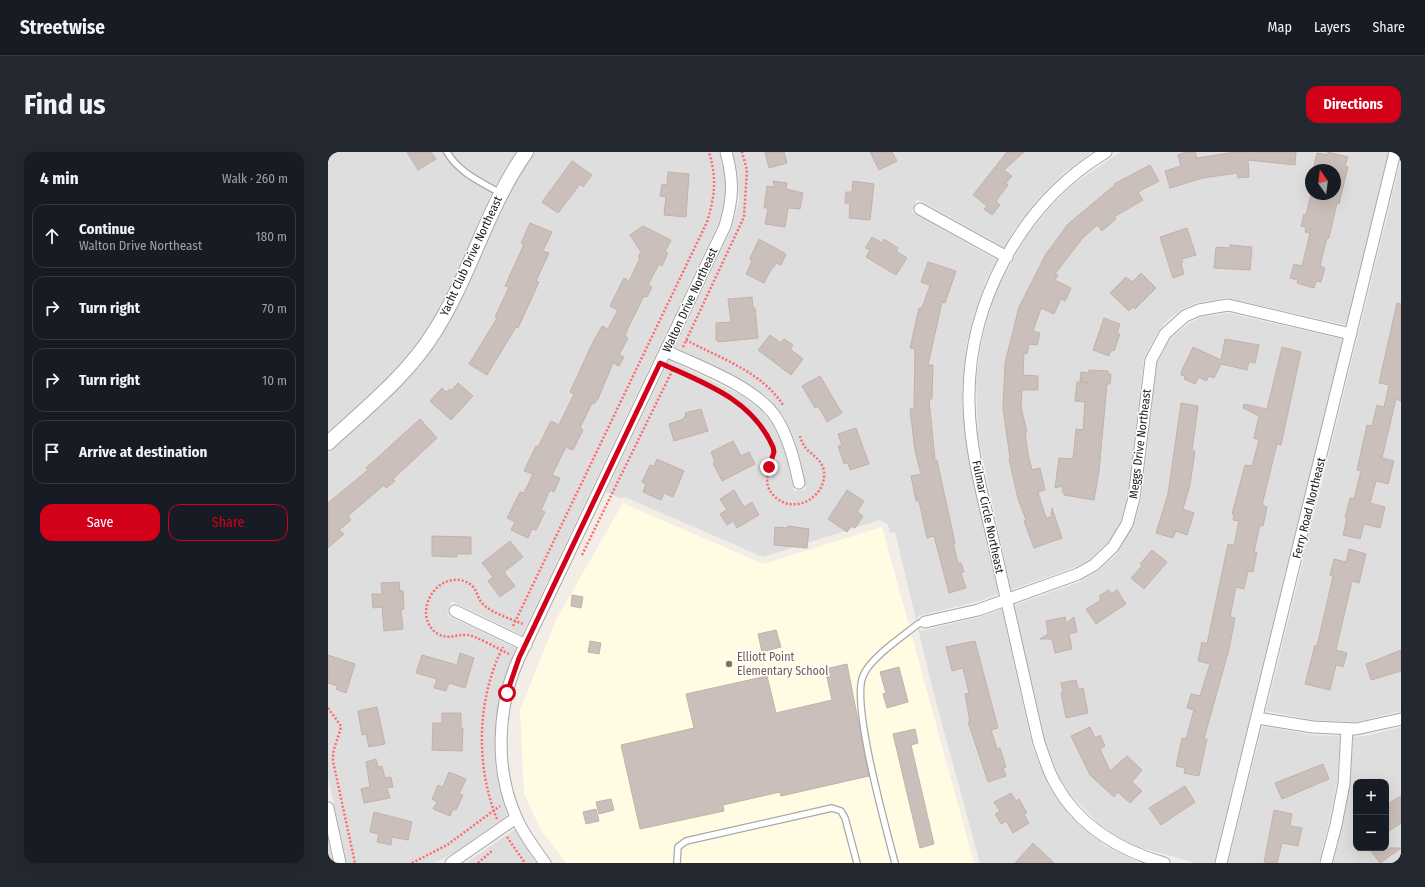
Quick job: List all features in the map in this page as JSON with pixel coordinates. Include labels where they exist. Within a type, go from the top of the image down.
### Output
[{"type":"street","name":"Yacht Club Drive Northeast","points":[[328,443],[395,381],[417,357],[435,332],[452,302],[500,193],[526,152]]},
{"type":"street","name":"Walton Drive Northeast","points":[[545,863],[516,818],[510,800],[503,767],[503,720],[507,693],[517,664],[725,226],[732,201],[731,176],[726,152]]},
{"type":"street","name":"Fulmar Circle Northeast","points":[[1106,152],[1070,177],[1044,202],[1021,232],[992,283],[980,317],[969,379],[971,436],[977,469],[1039,743],[1054,782],[1073,810],[1095,830],[1128,850],[1164,863]]},
{"type":"street","name":"Ferry Road Northeast","points":[[1221,863],[1396,152]]},
{"type":"street","points":[[920,209],[1007,257]]},
{"type":"street","name":"Meggs Drive Northeast","points":[[925,622],[978,610],[1078,574],[1103,558],[1122,534],[1127,524],[1134,498],[1151,360],[1165,334],[1185,316],[1199,310],[1228,305],[1351,334]]},
{"type":"street","points":[[666,351],[744,388],[764,403],[777,418],[789,443],[799,483]]},
{"type":"street","points":[[455,611],[526,645]]},
{"type":"street","points":[[1257,718],[1313,727],[1347,729],[1368,728],[1401,719]]},
{"type":"street","points":[[1326,863],[1336,825],[1344,784],[1347,729]]},
{"type":"street","points":[[328,808],[340,863]]},
{"type":"street","points":[[451,863],[516,818]]},
{"type":"lane","points":[[447,152],[451,160],[464,172],[500,193]]},
{"type":"lane","points":[[895,863],[877,788],[860,704],[860,689],[863,675],[883,651],[918,624],[925,622]]},
{"type":"lane","points":[[678,863],[678,847],[686,841],[832,808],[841,811],[845,818],[857,863]]},
{"type":"path","points":[[581,557],[679,357],[744,217],[747,170],[742,152]]},
{"type":"path","points":[[656,326],[758,378],[776,395],[784,406]]},
{"type":"path","points":[[660,363],[732,398],[754,417],[773,447],[774,452],[767,475],[770,491],[782,502],[801,505],[816,495],[822,486],[824,470],[818,460],[805,447],[797,429]]},
{"type":"path","points":[[328,708],[337,718],[341,726],[340,736],[332,752],[355,863]]},
{"type":"path","points":[[412,863],[447,845],[503,803],[510,800]]},
{"type":"shaded area","points":[[328,152],[517,152],[492,193],[446,298],[429,327],[412,351],[390,376],[328,433]]},
{"type":"shaded area","points":[[534,152],[719,152],[725,176],[725,199],[719,222],[522,635],[451,601],[447,615],[516,648],[501,691],[495,736],[496,768],[501,793],[508,815],[454,853],[434,863],[347,863],[328,777],[328,453],[399,388],[422,362],[440,336],[458,306],[503,202],[518,175]]},
{"type":"shaded area","points":[[733,152],[1092,152],[1066,171],[1040,197],[1016,227],[1004,247],[917,199],[912,212],[997,260],[986,280],[974,315],[967,342],[962,403],[965,436],[971,470],[999,594],[976,602],[917,616],[920,631],[980,617],[1002,609],[1032,745],[1048,785],[1069,815],[1092,836],[1107,847],[1140,863],[980,863],[933,691],[895,532],[890,533],[888,525],[880,520],[763,557],[625,497],[620,498],[606,492],[669,360],[741,395],[760,408],[771,422],[783,446],[794,491],[806,489],[795,440],[783,415],[768,397],[746,382],[675,347],[731,230],[739,201],[738,176]]},
{"type":"shaded area","points":[[1120,152],[1389,152],[1346,325],[1227,298],[1196,303],[1181,310],[1167,321],[1159,330],[1144,358],[1128,495],[1121,520],[1116,530],[1108,542],[1090,559],[1075,567],[1011,590],[978,436],[976,380],[981,345],[987,320],[998,287],[1026,237],[1049,208],[1074,184]]},
{"type":"shaded area","points":[[1401,159],[1401,711],[1355,722],[1314,720],[1266,711]]},
{"type":"shaded area","points":[[1228,313],[1343,339],[1214,863],[1196,863],[1138,847],[1113,834],[1099,824],[1071,795],[1060,779],[1045,741],[1014,605],[1080,582],[1097,572],[1118,553],[1133,526],[1141,499],[1157,363],[1170,339],[1189,323],[1201,317]]},
{"type":"shaded area","name":"Elliott Point Elementary School","points":[[623,503],[763,564],[882,527],[974,863],[566,863],[541,830],[524,794],[520,710],[557,618]]},
{"type":"shaded area","points":[[1262,726],[1313,735],[1340,736],[1337,782],[1319,863],[1228,863]]},
{"type":"shaded area","points":[[1401,727],[1401,863],[1333,863],[1350,785],[1353,737],[1370,735]]},
{"type":"shaded area","points":[[515,829],[536,863],[466,863]]},
{"type":"shaded area","points":[[328,839],[333,863],[328,863]]},
{"type":"building","points":[[407,152],[431,152],[436,159],[418,170]]},
{"type":"building","points":[[765,152],[784,152],[787,163],[769,168]]},
{"type":"building","points":[[870,152],[892,152],[897,161],[879,170]]},
{"type":"building","points":[[1007,152],[1024,152],[1004,170],[1012,176],[1006,183],[1008,185],[996,201],[1000,205],[992,215],[984,209],[987,206],[973,195]]},
{"type":"building","points":[[1186,152],[1195,152],[1197,158],[1236,152],[1296,152],[1295,165],[1248,160],[1249,177],[1238,178],[1237,173],[1203,178],[1170,188],[1165,171],[1181,166],[1178,155]]},
{"type":"building","points":[[1328,152],[1348,157],[1345,166],[1348,167],[1341,196],[1341,164],[1314,164],[1317,153],[1328,155]]},
{"type":"building","points":[[572,161],[592,175],[583,187],[580,184],[558,213],[542,202]]},
{"type":"building","points":[[1150,165],[1159,181],[1138,192],[1143,200],[1114,217],[1116,219],[1102,231],[1097,225],[1082,239],[1055,274],[1058,275],[1055,280],[1071,288],[1065,301],[1061,299],[1054,314],[1041,308],[1033,331],[1040,333],[1037,345],[1029,344],[1027,354],[1024,353],[1023,375],[1038,376],[1038,390],[1022,390],[1021,407],[1027,432],[1025,432],[1028,454],[1032,470],[1040,468],[1045,490],[1038,492],[1046,518],[1051,517],[1052,508],[1062,538],[1034,548],[1024,521],[1026,520],[1018,499],[1009,459],[1003,408],[1005,363],[1019,307],[1046,254],[1068,224],[1115,185],[1114,184]]},
{"type":"building","points":[[668,172],[689,174],[686,217],[664,215],[666,197],[660,196],[662,184],[667,185]]},
{"type":"building","points":[[773,181],[787,183],[786,189],[803,193],[800,209],[788,208],[785,227],[765,224],[768,208],[764,208],[767,186],[775,187]]},
{"type":"building","points":[[853,181],[874,184],[870,220],[849,218],[850,204],[845,203],[846,192],[852,192]]},
{"type":"building","points":[[1310,200],[1340,200],[1339,204],[1337,203],[1329,238],[1327,238],[1320,266],[1325,268],[1321,282],[1316,281],[1314,288],[1297,283],[1298,280],[1290,278],[1294,264],[1302,266],[1310,233],[1305,232],[1306,227],[1301,226],[1304,214],[1306,215]]},
{"type":"building","points":[[530,223],[552,232],[543,251],[549,253],[536,281],[539,282],[518,328],[516,327],[487,375],[469,364],[497,318],[495,317],[509,287],[505,286],[524,244],[521,243]]},
{"type":"building","points":[[643,226],[671,240],[665,252],[668,253],[662,266],[659,264],[648,285],[652,287],[647,297],[644,296],[628,328],[625,336],[628,338],[619,355],[624,357],[619,366],[613,363],[598,399],[594,404],[592,403],[580,428],[583,430],[573,450],[566,447],[552,475],[560,478],[554,492],[550,490],[541,510],[545,512],[536,530],[532,529],[528,538],[511,530],[515,522],[507,518],[520,492],[524,493],[533,474],[524,471],[536,446],[538,447],[551,421],[559,425],[574,394],[570,392],[591,346],[602,326],[608,329],[618,310],[610,306],[624,278],[629,281],[640,258],[638,257],[641,252],[630,235]]},
{"type":"building","points":[[1187,228],[1196,255],[1182,259],[1183,262],[1181,263],[1184,274],[1173,278],[1160,237]]},
{"type":"building","points":[[872,237],[882,243],[884,239],[898,248],[896,251],[907,258],[896,275],[866,257],[870,250],[865,248]]},
{"type":"building","points":[[759,239],[786,254],[781,265],[776,263],[774,267],[773,266],[764,283],[746,274],[752,261],[750,259],[751,256]]},
{"type":"building","points":[[1230,245],[1252,247],[1250,270],[1214,268],[1216,247],[1230,248]]},
{"type":"building","points":[[928,262],[956,271],[945,303],[942,302],[928,365],[933,365],[932,399],[929,399],[935,460],[937,460],[955,543],[953,543],[958,563],[961,563],[964,572],[961,573],[966,588],[949,593],[934,536],[927,538],[919,501],[916,501],[911,476],[921,474],[915,451],[910,409],[914,409],[915,349],[910,348],[919,308],[922,308],[930,285],[921,282]]},
{"type":"building","points":[[1141,273],[1156,288],[1135,309],[1133,307],[1129,311],[1110,293],[1126,277],[1132,282]]},
{"type":"building","points":[[752,297],[753,308],[755,308],[758,338],[718,342],[716,339],[716,323],[731,322],[728,299]]},
{"type":"building","points":[[1397,303],[1401,304],[1401,401],[1396,399],[1382,458],[1394,461],[1388,484],[1376,481],[1370,503],[1385,507],[1380,528],[1364,524],[1360,539],[1343,535],[1347,518],[1345,518],[1350,498],[1354,499],[1361,471],[1357,470],[1367,425],[1372,426],[1377,405],[1384,407],[1389,385],[1379,383]]},
{"type":"building","points":[[1104,318],[1120,324],[1117,333],[1120,334],[1114,351],[1111,350],[1109,356],[1093,350]]},
{"type":"building","points":[[770,335],[781,343],[784,339],[793,345],[790,349],[803,359],[791,375],[758,350]]},
{"type":"building","points":[[1225,339],[1259,345],[1255,363],[1249,362],[1247,370],[1221,364],[1214,378],[1209,376],[1206,381],[1199,377],[1195,384],[1184,379],[1185,376],[1181,375],[1182,370],[1193,347],[1221,360]]},
{"type":"building","points":[[1282,347],[1301,352],[1281,445],[1277,444],[1262,505],[1267,507],[1263,526],[1260,525],[1254,552],[1257,552],[1253,572],[1248,571],[1244,589],[1236,587],[1230,617],[1235,618],[1229,649],[1204,739],[1207,739],[1199,776],[1184,773],[1185,768],[1176,766],[1182,738],[1186,739],[1194,710],[1187,708],[1191,694],[1200,696],[1210,664],[1198,661],[1202,642],[1207,644],[1228,544],[1234,545],[1239,521],[1233,520],[1234,514],[1232,514],[1245,465],[1252,466],[1259,440],[1254,438],[1259,416],[1243,408],[1244,404],[1267,409]]},
{"type":"building","points":[[1089,370],[1108,371],[1108,374],[1111,374],[1110,384],[1107,384],[1099,471],[1094,500],[1064,495],[1064,492],[1062,492],[1063,486],[1055,488],[1059,458],[1073,459],[1076,429],[1083,430],[1085,402],[1075,401],[1077,382],[1088,383],[1080,381],[1081,372],[1089,373]]},
{"type":"building","points":[[820,376],[842,413],[827,422],[818,406],[815,408],[802,386]]},
{"type":"building","points":[[458,383],[473,396],[451,420],[430,401],[442,388],[446,392],[450,389],[451,391]]},
{"type":"building","points":[[1181,403],[1198,406],[1192,451],[1195,451],[1190,485],[1183,509],[1194,513],[1187,535],[1176,531],[1173,538],[1156,533],[1168,494]]},
{"type":"building","points":[[701,409],[708,431],[674,441],[669,424],[684,419],[684,417],[686,417],[685,413]]},
{"type":"building","points":[[420,419],[437,438],[393,479],[395,481],[386,488],[384,485],[348,516],[351,520],[339,530],[344,534],[328,548],[328,503],[368,470],[366,468]]},
{"type":"building","points":[[856,428],[869,464],[850,470],[848,463],[844,464],[838,446],[842,445],[838,434]]},
{"type":"building","points":[[733,441],[741,456],[749,452],[755,464],[722,481],[713,463],[715,462],[711,452]]},
{"type":"building","points":[[657,459],[684,471],[673,497],[664,493],[661,500],[643,492],[646,484],[642,482],[650,465],[654,466]]},
{"type":"building","points":[[734,490],[744,507],[752,502],[759,515],[737,528],[733,521],[727,525],[720,514],[727,510],[720,499]]},
{"type":"building","points":[[847,490],[864,501],[857,512],[863,516],[855,528],[851,526],[847,532],[828,519]]},
{"type":"building","points":[[788,526],[809,529],[807,548],[774,545],[775,527],[787,528]]},
{"type":"building","points":[[432,536],[471,537],[471,554],[457,554],[457,557],[432,556]]},
{"type":"building","points":[[510,541],[523,557],[504,572],[515,586],[500,597],[488,581],[493,577],[482,563]]},
{"type":"building","points":[[1349,549],[1366,554],[1359,583],[1352,581],[1336,650],[1347,653],[1343,667],[1336,665],[1330,690],[1305,684],[1315,645],[1317,646],[1333,576],[1330,575],[1334,559],[1346,562]]},
{"type":"building","points":[[1152,550],[1167,562],[1144,589],[1131,578],[1142,566],[1140,564]]},
{"type":"building","points":[[399,582],[400,591],[403,591],[404,609],[401,610],[403,629],[384,631],[382,607],[373,608],[372,594],[382,594],[381,583]]},
{"type":"building","points":[[1109,590],[1111,594],[1117,590],[1126,604],[1096,624],[1086,609],[1101,600],[1099,596]]},
{"type":"building","points":[[572,595],[583,597],[581,608],[571,606]]},
{"type":"building","points":[[1065,617],[1066,623],[1074,617],[1077,632],[1069,634],[1072,649],[1055,653],[1052,639],[1040,639],[1048,634],[1046,621]]},
{"type":"building","points":[[776,630],[781,647],[762,652],[758,634]]},
{"type":"building","points":[[590,641],[601,643],[599,654],[588,652]]},
{"type":"building","points":[[975,641],[998,728],[991,730],[997,749],[1000,748],[1006,767],[1003,768],[1006,776],[988,782],[968,722],[970,722],[965,694],[969,693],[963,668],[952,671],[946,647]]},
{"type":"building","points":[[1401,650],[1401,671],[1371,680],[1366,664]]},
{"type":"building","points":[[460,653],[474,658],[465,688],[449,683],[446,691],[434,688],[437,679],[416,673],[422,655],[457,665]]},
{"type":"building","points":[[328,655],[355,664],[346,693],[336,689],[337,686],[328,683]]},
{"type":"building","points":[[847,664],[869,776],[781,796],[780,792],[723,805],[724,811],[640,829],[621,745],[694,728],[686,694],[767,676],[776,713],[832,700],[825,669]]},
{"type":"building","points":[[899,667],[908,702],[887,708],[883,694],[886,693],[880,672]]},
{"type":"building","points":[[1076,680],[1078,689],[1083,688],[1088,713],[1066,718],[1061,693],[1063,693],[1061,683]]},
{"type":"building","points":[[377,707],[385,744],[369,747],[366,734],[362,735],[358,711]]},
{"type":"building","points":[[442,713],[461,713],[461,728],[463,728],[462,751],[432,750],[433,723],[442,723]]},
{"type":"building","points":[[1090,727],[1095,738],[1100,735],[1105,746],[1100,749],[1110,771],[1127,756],[1142,770],[1132,782],[1142,791],[1130,803],[1118,792],[1114,797],[1090,775],[1071,736]]},
{"type":"building","points":[[915,729],[918,743],[911,745],[934,844],[920,848],[893,734]]},
{"type":"building","points":[[376,759],[378,767],[382,766],[385,778],[391,777],[393,787],[387,788],[390,798],[364,803],[361,789],[370,787],[366,762]]},
{"type":"building","points":[[1323,764],[1329,779],[1282,799],[1275,783]]},
{"type":"building","points":[[449,772],[466,779],[459,794],[463,795],[456,810],[453,809],[450,816],[433,809],[437,802],[432,799],[438,785],[443,787]]},
{"type":"building","points":[[1185,786],[1195,802],[1161,825],[1149,808]]},
{"type":"building","points":[[1011,793],[1016,801],[1019,799],[1027,813],[1024,814],[1029,823],[1013,833],[1006,821],[1001,824],[995,814],[1000,811],[994,802]]},
{"type":"building","points":[[1401,796],[1401,823],[1389,831],[1389,815],[1389,803]]},
{"type":"building","points":[[611,799],[614,810],[599,814],[596,802]]},
{"type":"building","points":[[596,809],[599,821],[586,824],[583,812]]},
{"type":"building","points":[[1274,810],[1292,814],[1290,826],[1302,828],[1298,846],[1282,843],[1277,863],[1264,863]]},
{"type":"building","points":[[374,812],[412,822],[408,840],[392,837],[391,845],[377,842],[379,834],[370,832]]},
{"type":"building","points":[[1033,843],[1054,863],[1015,863]]},
{"type":"building","points":[[1389,848],[1401,848],[1380,863],[1371,851],[1389,851]]},
{"type":"place","name":"Elliott Point Elementary School","points":[[729,664]]},
{"type":"route","points":[[507,693],[519,658],[660,363],[732,398],[744,407],[754,417],[773,447],[774,452],[769,467]]}]
